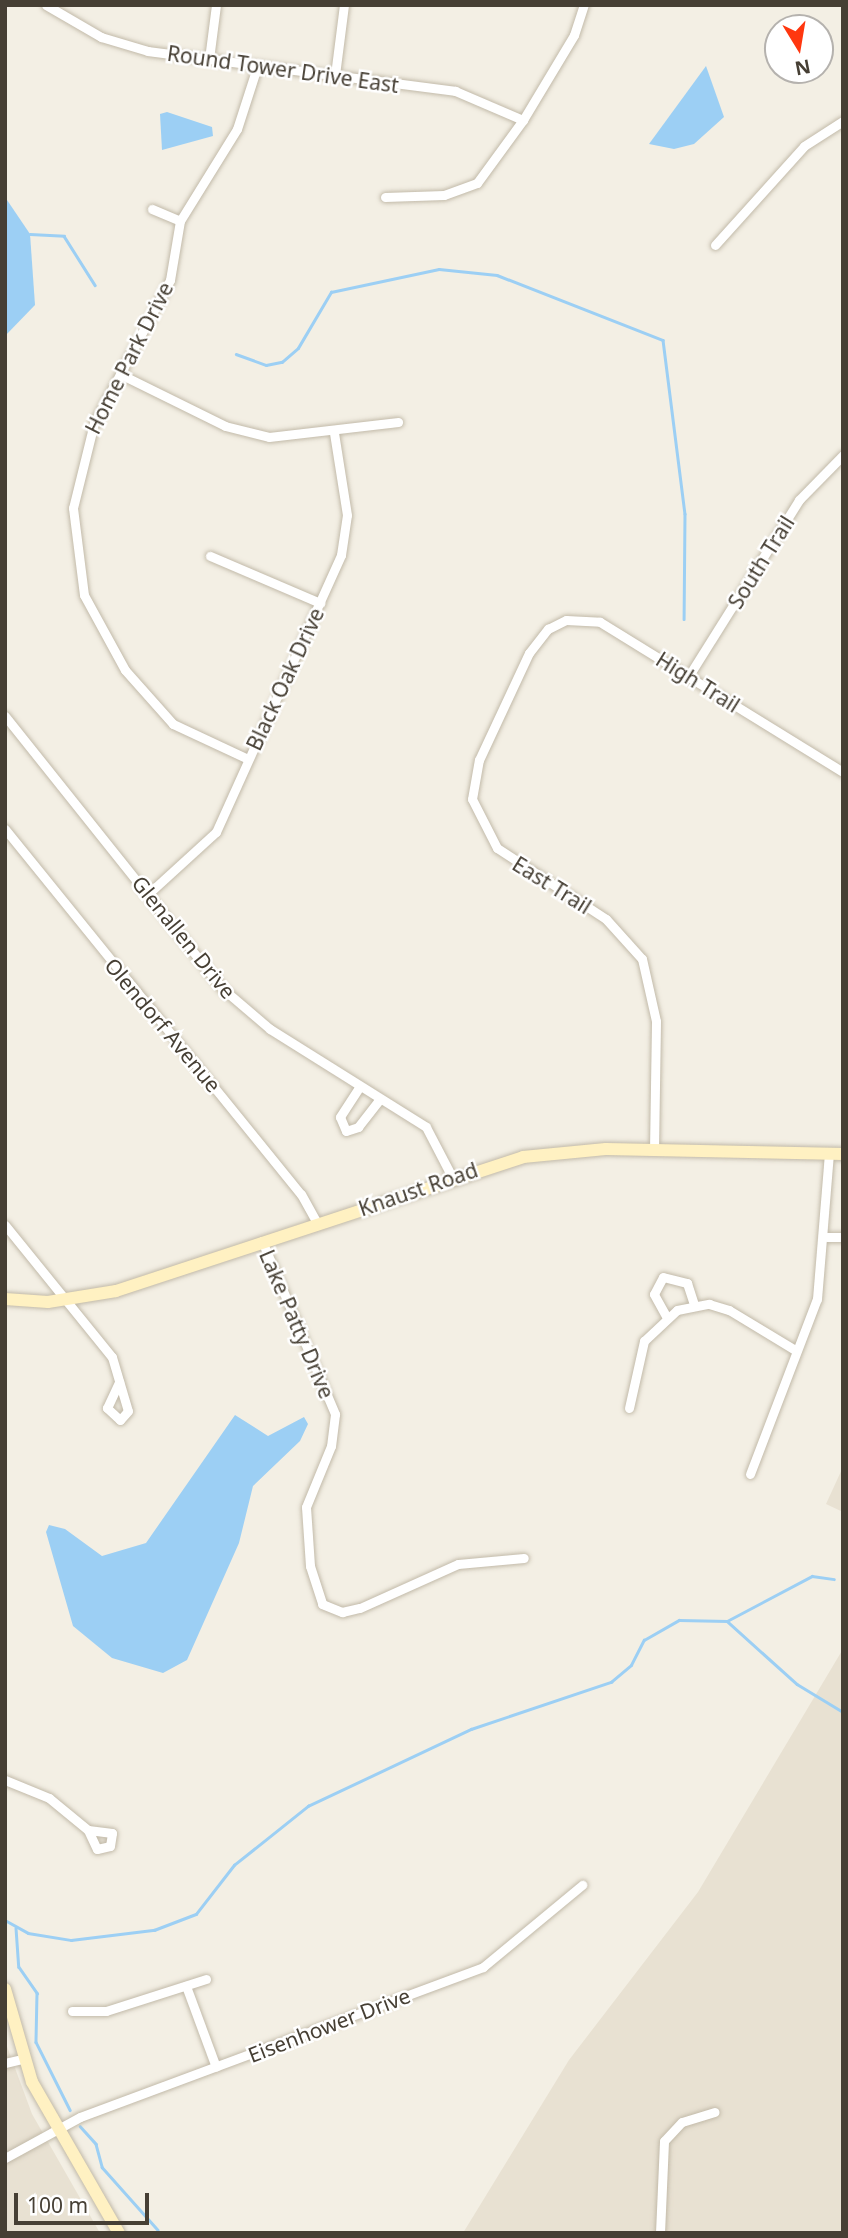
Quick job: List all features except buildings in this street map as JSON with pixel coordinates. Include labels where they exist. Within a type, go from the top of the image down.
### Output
[{"type":"main road","name":"Knaust Road","points":[[7,1300],[65,1301],[123,1289],[452,1177],[565,1151],[843,1154]]},
{"type":"main road","points":[[5,1989],[23,2059],[56,2130],[119,2233]]},
{"type":"street","name":"Round Tower Drive East","points":[[46,5],[124,44],[257,67],[335,75],[473,96],[523,120]]},
{"type":"street","points":[[209,59],[216,5]]},
{"type":"street","points":[[335,75],[344,5]]},
{"type":"street","points":[[385,197],[444,195],[477,183],[523,120],[574,35],[584,5]]},
{"type":"street","name":"Home Park Drive","points":[[248,759],[160,713],[112,651],[85,595],[73,540],[76,481],[94,423],[170,280],[180,221],[237,129],[257,67]]},
{"type":"street","points":[[715,245],[804,146],[843,121]]},
{"type":"street","points":[[152,209],[180,221]]},
{"type":"street","points":[[120,374],[239,430],[291,439],[398,422]]},
{"type":"street","name":"Black Oak Drive","points":[[148,894],[210,842],[320,603],[346,539],[334,433]]},
{"type":"street","name":"South Trail","points":[[688,677],[799,500],[843,454]]},
{"type":"street","points":[[210,556],[320,603]]},
{"type":"street","name":"High Trail","points":[[548,629],[575,619],[600,622],[843,772]]},
{"type":"street","name":"East Trail","points":[[548,629],[529,653],[479,760],[472,799],[497,848],[606,919],[642,959],[656,1021],[654,1150]]},
{"type":"street","name":"Glenallen Drive","points":[[5,716],[230,996],[430,1131],[452,1177]]},
{"type":"street","name":"Olendorf Avenue","points":[[5,830],[9,842],[301,1194],[317,1223]]},
{"type":"street","points":[[360,1086],[340,1117],[346,1130],[358,1127],[380,1099]]},
{"type":"street","points":[[750,1474],[795,1350],[817,1299],[827,1237],[829,1154]]},
{"type":"street","points":[[5,1225],[65,1301],[97,1334],[119,1382]]},
{"type":"street","points":[[827,1237],[843,1237]]},
{"type":"street","name":"Lake Patty Drive","points":[[262,1241],[335,1413],[331,1446],[306,1507],[310,1566],[323,1604],[342,1612],[360,1608],[458,1564],[524,1558]]},
{"type":"street","points":[[666,1316],[654,1294],[663,1277],[687,1283],[694,1304]]},
{"type":"street","points":[[629,1408],[644,1341],[666,1316],[694,1304],[729,1310],[795,1350]]},
{"type":"street","points":[[5,1780],[42,1794],[88,1830]]},
{"type":"street","name":"Eisenhower Drive","points":[[5,2158],[56,2130],[483,1967],[582,1885]]},
{"type":"street","points":[[72,2011],[106,2011],[206,1979]]},
{"type":"street","points":[[186,1986],[216,2067]]},
{"type":"street","points":[[5,2063],[23,2059]]},
{"type":"street","points":[[660,2233],[664,2141],[682,2122],[715,2112]]},
{"type":"shaded area","points":[[843,1467],[843,1512],[826,1504]]},
{"type":"shaded area","points":[[843,1649],[843,2233],[463,2233],[569,2060],[698,1892]]},
{"type":"shaded area","points":[[5,2041],[32,2114],[100,2233],[5,2233]]},
{"type":"water","points":[[706,66],[724,117],[694,144],[674,149],[649,144]]},
{"type":"water","points":[[167,112],[212,127],[213,136],[162,150],[160,114]]},
{"type":"water","points":[[5,197],[30,234],[35,305],[5,336]]},
{"type":"water","points":[[235,1415],[268,1436],[304,1417],[308,1424],[300,1441],[253,1486],[239,1543],[187,1660],[163,1673],[112,1658],[73,1626],[46,1532],[49,1525],[65,1529],[102,1556],[146,1543]]},
{"type":"waterway","points":[[30,234],[64,236],[95,285]]},
{"type":"waterway","points":[[236,354],[266,365],[282,362],[298,348],[331,292],[439,269],[497,275],[663,340],[685,514],[684,619]]},
{"type":"waterway","points":[[727,1621],[812,1576],[834,1579]]},
{"type":"waterway","points":[[5,1920],[28,1933],[71,1940],[154,1930],[196,1914],[234,1865],[308,1806],[471,1729],[611,1682],[631,1665],[644,1640],[679,1620],[727,1621],[797,1684],[843,1712]]},
{"type":"waterway","points":[[16,1928],[19,1967],[37,1993],[36,2042],[70,2110]]},
{"type":"waterway","points":[[80,2126],[96,2144],[102,2167],[158,2230]]}]
